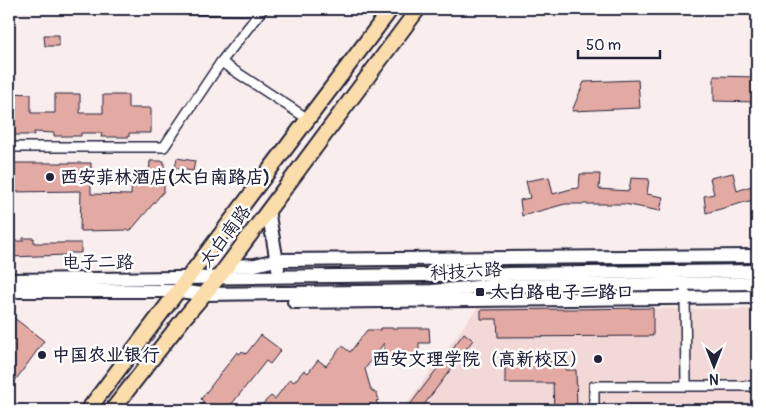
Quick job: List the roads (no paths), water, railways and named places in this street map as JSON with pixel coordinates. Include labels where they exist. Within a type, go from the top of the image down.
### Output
[{"type":"main road","name":"太白南路","points":[[88,410],[391,9]]},
{"type":"main road","name":"太白南路","points":[[112,410],[200,298],[218,278],[418,9]]},
{"type":"main road","points":[[268,210],[276,260],[282,277]]},
{"type":"main road","points":[[227,266],[255,265],[276,260],[757,256]]},
{"type":"main road","name":"科技六路","points":[[178,291],[200,298],[432,291],[489,286],[685,278],[757,270]]},
{"type":"main road","name":"科技六路","points":[[188,279],[282,277],[685,278],[757,283]]},
{"type":"main road","name":"电子二路","points":[[9,280],[188,279]]},
{"type":"main road","name":"电子二路","points":[[9,292],[178,291]]},
{"type":"main road","points":[[200,298],[757,297]]},
{"type":"street","points":[[9,148],[164,147],[221,62],[262,10],[160,9]]},
{"type":"street","points":[[221,62],[308,119]]},
{"type":"street","points":[[685,278],[686,386]]},
{"type":"street","points":[[594,410],[594,386],[757,386]]},
{"type":"place","name":"西安菲林酒店(太白南路店)","points":[[50,177]]},
{"type":"place","name":"太白路电子二路口","points":[[480,292]]},
{"type":"place","name":"中国农业银行","points":[[42,355]]},
{"type":"place","name":"西安文理学院（高新校区）","points":[[598,359]]}]
